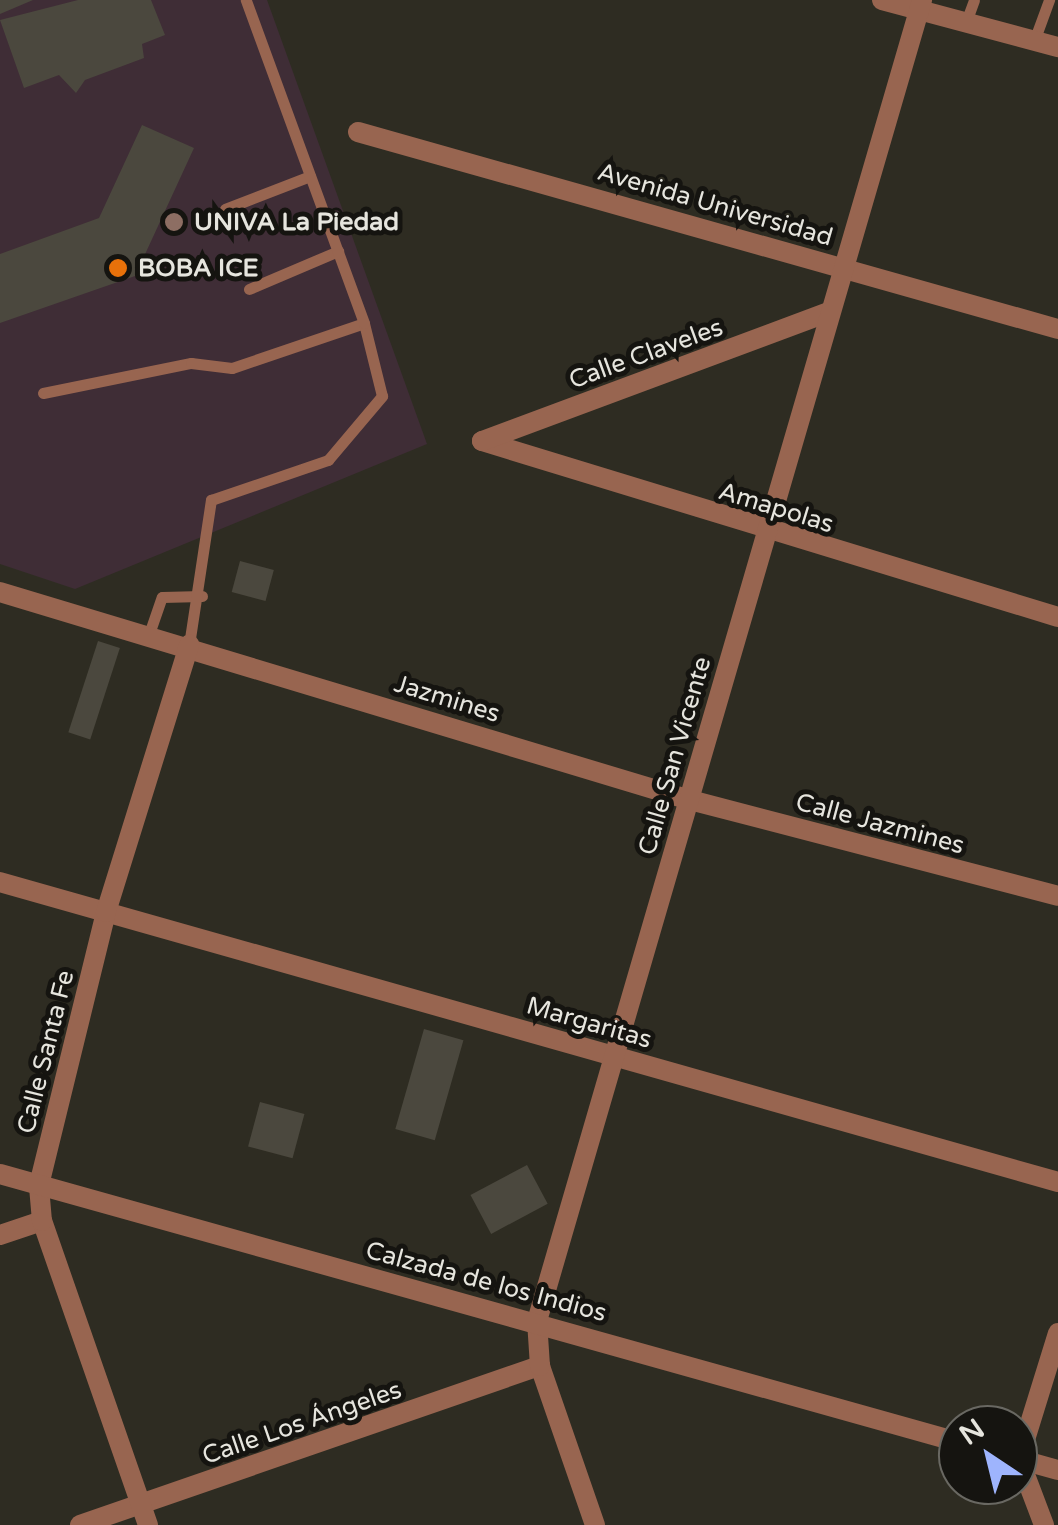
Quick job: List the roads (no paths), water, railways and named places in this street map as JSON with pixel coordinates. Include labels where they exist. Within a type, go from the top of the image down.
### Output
[{"type":"street","points":[[882,0],[921,5],[966,22],[1058,47]]},
{"type":"street","name":"Calle San Vicente","points":[[594,1525],[540,1366],[536,1321],[690,800],[826,313],[921,5]]},
{"type":"street","name":"Avenida Universidad","points":[[358,132],[1058,329]]},
{"type":"street","name":"Calle Claveles","points":[[482,441],[826,313]]},
{"type":"street","name":"Amapolas","points":[[482,441],[763,532],[1058,616]]},
{"type":"street","name":"Jazmines","points":[[0,592],[188,645],[690,800]]},
{"type":"street","name":"Calle Santa Fe","points":[[145,1515],[42,1221],[39,1185],[106,912],[188,645]]},
{"type":"street","name":"Calle Jazmines","points":[[690,800],[1058,896]]},
{"type":"street","name":"Margaritas","points":[[0,882],[1058,1182]]},
{"type":"street","name":"Calzada de los Indios","points":[[0,1174],[938,1436]]},
{"type":"street","points":[[0,1235],[42,1221]]},
{"type":"street","points":[[1035,1405],[1058,1333]]},
{"type":"street","name":"Calle Los Ángeles","points":[[80,1525],[145,1515],[540,1366]]},
{"type":"lane","points":[[188,645],[202,596],[210,500],[328,460],[382,396],[364,323],[246,0]]},
{"type":"lane","points":[[966,22],[974,0]]},
{"type":"lane","points":[[1034,41],[1049,0]]},
{"type":"lane","points":[[224,208],[310,176]]},
{"type":"lane","points":[[249,289],[338,251]]},
{"type":"lane","points":[[43,393],[191,362],[232,368],[364,323]]},
{"type":"lane","points":[[148,634],[162,597],[202,596]]},
{"type":"place","name":"UNIVA La Piedad","points":[[174,222]]},
{"type":"place","name":"BOBA ICE","points":[[118,268]]}]
